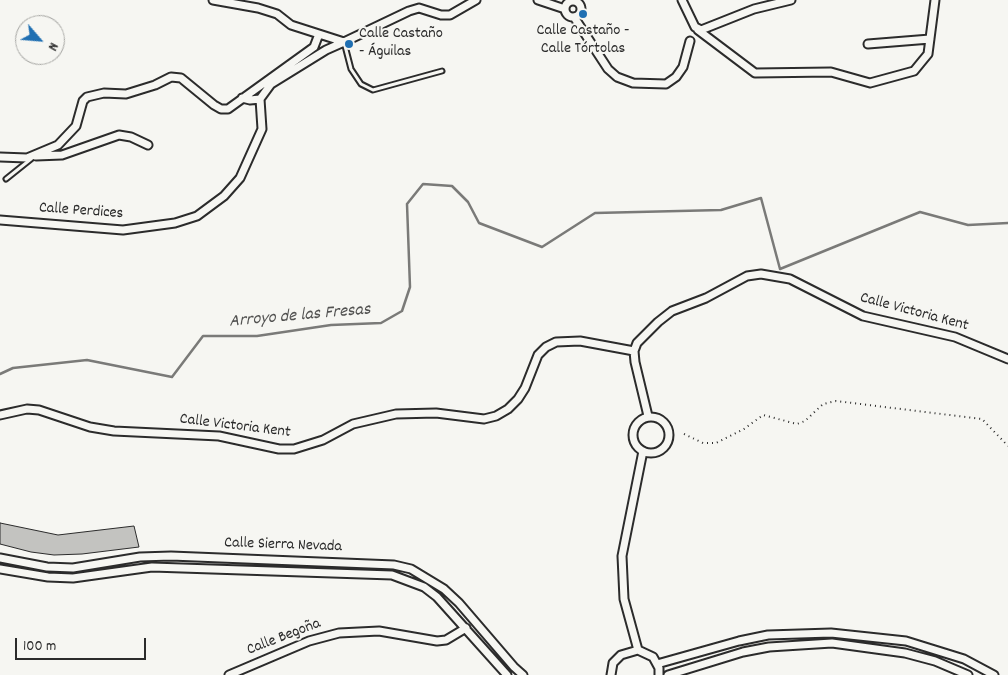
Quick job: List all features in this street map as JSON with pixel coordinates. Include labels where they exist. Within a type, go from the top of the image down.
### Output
[{"type":"street","points":[[214,0],[258,8],[278,14],[291,25],[344,42]]},
{"type":"street","points":[[242,98],[250,100],[260,99],[271,84],[326,50],[409,11],[418,8],[441,15],[450,14],[476,0]]},
{"type":"street","points":[[538,0],[571,2],[580,5],[581,10],[574,17]]},
{"type":"street","points":[[682,0],[698,30],[755,73],[831,72],[870,83],[914,71],[928,54],[935,0]]},
{"type":"street","points":[[698,30],[754,10],[791,0]]},
{"type":"street","points":[[571,2],[568,16],[574,17],[608,69],[617,77],[633,83],[666,84],[676,77],[683,67],[690,42]]},
{"type":"street","points":[[35,156],[58,145],[69,136],[76,126],[83,101],[94,94],[126,94],[156,85],[170,77],[181,78],[221,110],[228,109],[308,53],[314,48],[319,34]]},
{"type":"street","points":[[868,44],[930,39]]},
{"type":"street","name":"Calle Perdices","points":[[0,220],[123,230],[175,223],[196,216],[224,196],[240,178],[262,129],[260,99]]},
{"type":"street","points":[[0,157],[18,159],[62,155],[119,135],[131,137],[148,145]]},
{"type":"street","name":"Calle Victoria Kent","points":[[0,415],[27,409],[38,410],[90,427],[114,431],[202,434],[279,449],[294,449],[323,440],[353,424],[396,414],[436,413],[484,418],[496,416],[508,409],[518,399],[525,388],[538,354],[546,347],[556,342],[580,340],[634,350],[646,333],[672,311],[706,298],[737,279],[761,274],[790,279],[863,316],[955,337],[1008,358]]},
{"type":"street","points":[[634,350],[648,416]]},
{"type":"street","points":[[648,416],[658,417],[666,424],[669,439],[659,451],[643,451],[635,443],[633,432],[638,422],[648,416]]},
{"type":"street","points":[[638,650],[624,599],[622,556],[643,451]]},
{"type":"street","name":"Calle Sierra Nevada","points":[[0,558],[47,567],[73,568],[140,557],[171,556],[394,565],[412,569],[444,589],[459,603],[523,675]]},
{"type":"street","name":"Calle Sierra Nevada","points":[[0,569],[48,577],[73,578],[152,566],[392,574],[424,587],[438,597],[507,675]]},
{"type":"street","name":"Calle Begoña","points":[[229,675],[309,641],[338,633],[379,631],[437,641],[446,640],[466,628]]},
{"type":"street","points":[[657,664],[731,643],[768,635],[831,632],[876,636],[914,643],[964,659],[994,675]]},
{"type":"street","points":[[668,675],[743,652],[769,647],[832,643],[904,653],[934,661],[968,675]]},
{"type":"street","points":[[610,675],[613,664],[621,655],[638,650],[648,653],[657,664],[659,675]]},
{"type":"lane","points":[[344,42],[351,69],[361,84],[374,90],[442,71]]},
{"type":"lane","points":[[6,179],[35,156]]},
{"type":"path","points":[[684,434],[703,443],[716,443],[763,415],[797,424],[805,421],[823,404],[836,401],[982,419],[1008,446]]},
{"type":"building","points":[[0,523],[58,535],[134,526],[139,547],[82,554],[54,555],[31,552],[0,544]]},
{"type":"waterway","name":"Arroyo de las Fresas","points":[[0,374],[13,368],[87,360],[172,377],[203,336],[257,336],[331,325],[381,323],[402,311],[410,287],[407,204],[423,184],[452,186],[468,202],[479,223],[542,247],[595,213],[721,210],[761,198],[780,269],[920,212],[968,225],[1008,223]]},
{"type":"place","name":"Calle Castaño - Calle Tórtolas","points":[[583,14]]},
{"type":"place","name":"Calle Castaño - Águilas","points":[[349,44]]}]
